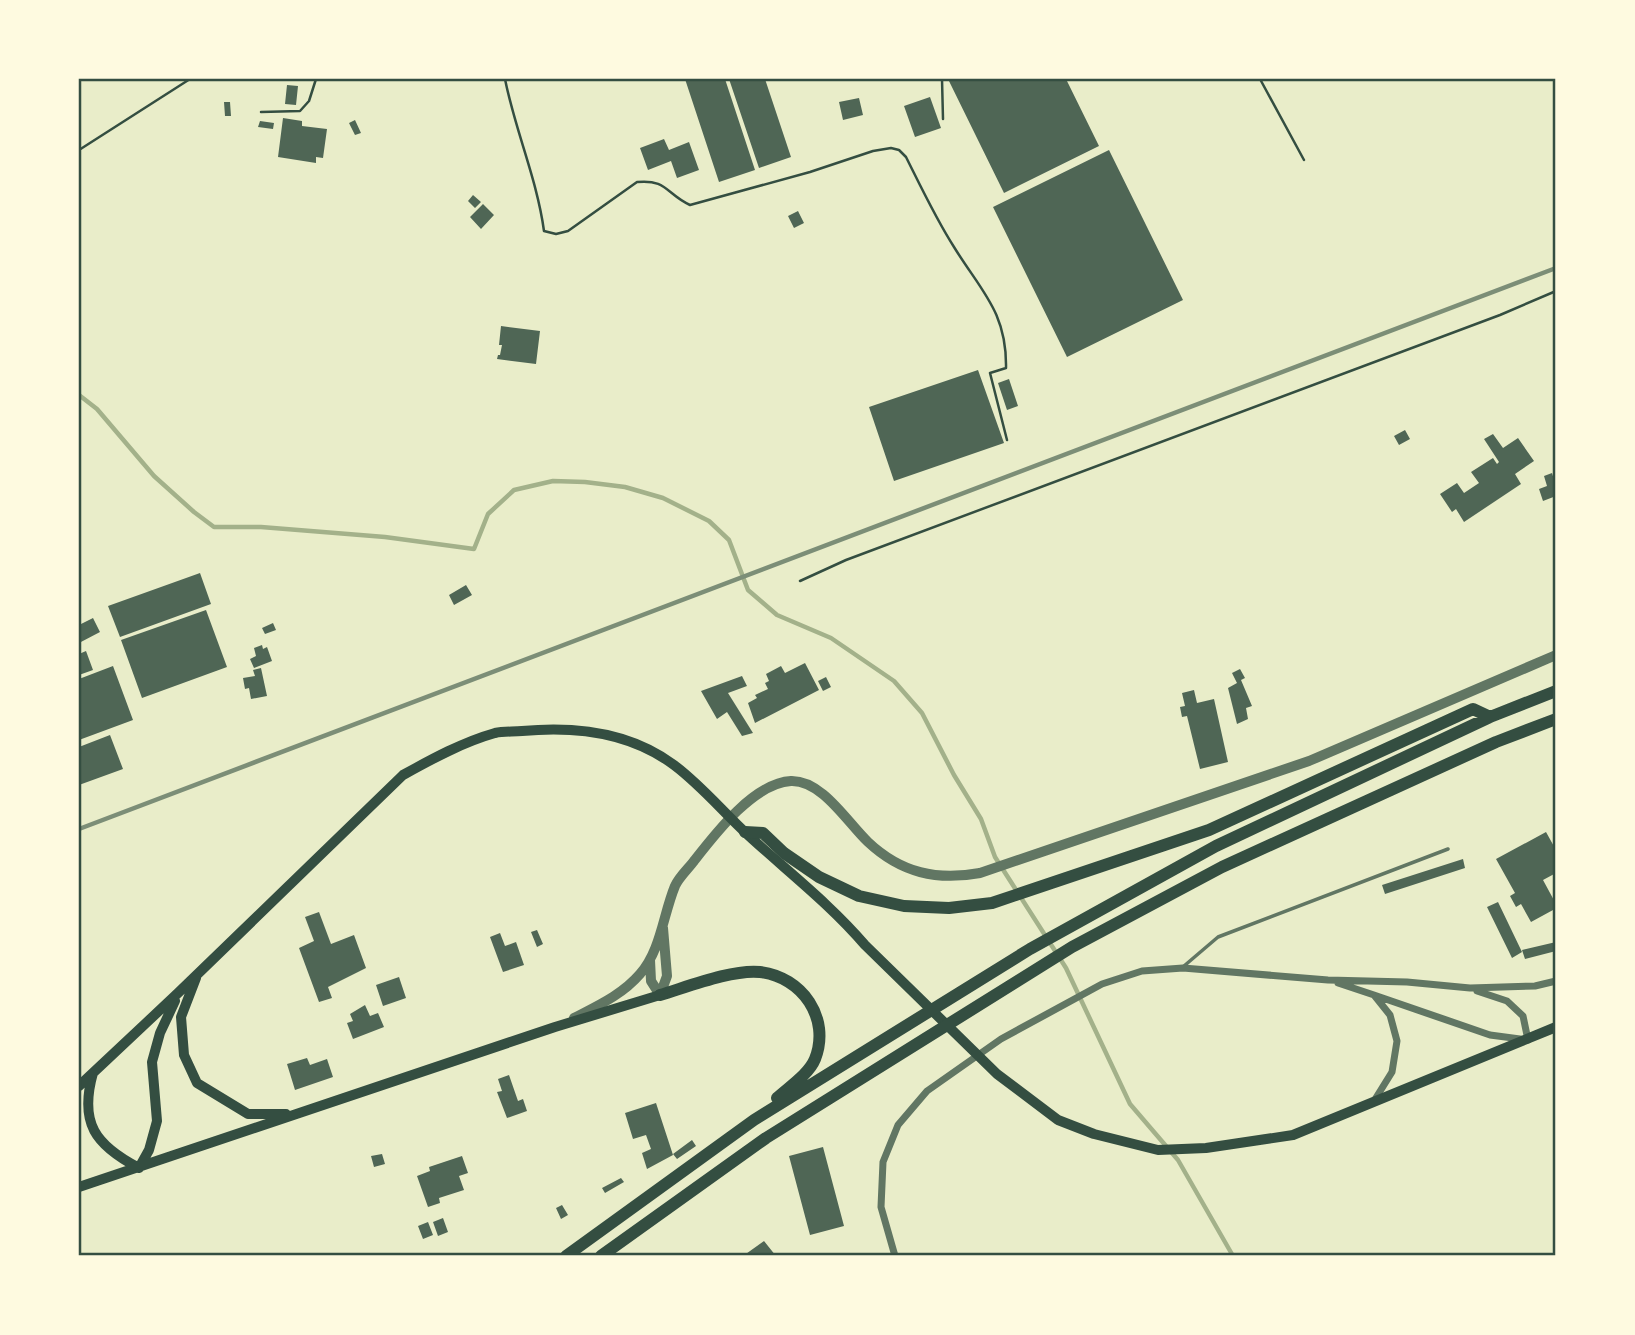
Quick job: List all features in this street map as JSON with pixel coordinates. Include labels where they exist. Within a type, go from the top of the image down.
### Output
[{"type":"highway","points":[[566,1256],[754,1120],[1030,949],[1216,846],[1490,717],[1556,691]]},
{"type":"highway","points":[[745,832],[763,833],[784,853],[819,877],[859,896],[904,906],[949,908],[992,903],[1209,830],[1473,709],[1490,717]]},
{"type":"highway","points":[[601,1256],[766,1138],[1072,947],[1222,867],[1496,742],[1556,719]]},
{"type":"highway","points":[[660,995],[720,977],[759,972],[788,979],[813,1004],[821,1033],[815,1061],[754,1120]]},
{"type":"main road","points":[[79,1086],[403,775],[448,751],[496,733],[548,728],[602,732],[627,740],[672,764],[847,924],[864,945],[998,1074],[1058,1119],[1094,1134],[1158,1150],[1206,1148],[1293,1135],[1556,1027]]},
{"type":"main road","points":[[197,975],[181,1017],[184,1055],[197,1083],[248,1114],[278,1115],[309,1110]]},
{"type":"main road","points":[[139,1168],[149,1150],[157,1121],[152,1062],[160,1033],[178,993]]},
{"type":"main road","points":[[79,1187],[555,1027],[660,995]]},
{"type":"main road","points":[[93,1073],[87,1096],[91,1128],[117,1156],[139,1168]]},
{"type":"street","points":[[555,1027],[612,999],[639,976],[650,960],[676,884],[723,825],[771,786],[791,781],[812,785],[868,842],[898,864],[928,875],[957,877],[1014,862],[1309,761],[1556,655]]},
{"type":"street","points":[[660,995],[667,976],[663,925]]},
{"type":"street","points":[[650,960],[651,981],[660,995]]},
{"type":"street","points":[[895,1256],[881,1206],[883,1162],[898,1125],[927,1091],[1000,1039],[1102,984],[1142,971],[1183,968],[1470,988],[1535,986],[1556,981]]},
{"type":"street","points":[[1328,980],[1490,1035],[1528,1040],[1524,1016],[1507,1001],[1470,988]]},
{"type":"street","points":[[1372,1104],[1392,1072],[1397,1041],[1390,1015],[1374,995]]},
{"type":"lane","points":[[1183,968],[1218,937],[1448,849]]},
{"type":"path","points":[[79,150],[190,79]]},
{"type":"path","points":[[261,112],[300,111],[309,101],[316,79]]},
{"type":"path","points":[[505,79],[544,231],[556,234],[568,232],[637,182],[651,181],[662,184],[677,199],[690,205],[810,172],[873,151],[891,148],[899,150],[906,157],[954,247],[993,303],[1002,324],[1007,352],[1006,368],[990,373],[1007,440]]},
{"type":"path","points":[[942,79],[943,119]]},
{"type":"path","points":[[1260,79],[1304,160]]},
{"type":"path","points":[[800,581],[846,560],[1500,315],[1556,291]]},
{"type":"building","points":[[685,79],[725,79],[755,170],[719,182]]},
{"type":"building","points":[[729,79],[765,79],[791,157],[759,168]]},
{"type":"building","points":[[948,79],[1066,79],[1099,146],[1004,193]]},
{"type":"building","points":[[287,85],[298,86],[296,105],[285,104]]},
{"type":"building","points":[[930,97],[941,128],[915,137],[904,106]]},
{"type":"building","points":[[859,98],[863,115],[843,120],[839,102]]},
{"type":"building","points":[[224,102],[230,102],[231,116],[225,116]]},
{"type":"building","points":[[283,118],[302,121],[302,126],[327,129],[323,158],[316,157],[316,163],[278,157]]},
{"type":"building","points":[[355,120],[361,133],[355,135],[349,123]]},
{"type":"building","points":[[260,121],[274,123],[273,129],[258,127]]},
{"type":"building","points":[[664,139],[669,150],[689,142],[699,170],[677,178],[671,161],[648,170],[640,148]]},
{"type":"building","points":[[1109,150],[1183,300],[1067,357],[993,207]]},
{"type":"building","points":[[473,195],[481,202],[475,208],[468,201]]},
{"type":"building","points":[[483,204],[494,215],[481,229],[470,217]]},
{"type":"building","points":[[798,211],[804,223],[794,228],[788,216]]},
{"type":"building","points":[[501,326],[540,331],[536,364],[497,359],[502,345],[499,345]]},
{"type":"building","points":[[978,370],[1004,443],[894,481],[869,407]]},
{"type":"building","points":[[1009,379],[1018,406],[1007,410],[998,383]]},
{"type":"building","points":[[1405,430],[1410,439],[1399,445],[1394,436]]},
{"type":"building","points":[[1493,434],[1503,448],[1518,438],[1534,461],[1515,474],[1521,484],[1464,522],[1456,509],[1452,512],[1440,494],[1457,483],[1464,493],[1479,483],[1471,472],[1493,458],[1497,464],[1499,462],[1484,439]]},
{"type":"building","points":[[1552,473],[1556,496],[1543,501],[1539,489],[1547,486],[1544,476]]},
{"type":"building","points":[[200,573],[211,604],[120,637],[108,606]]},
{"type":"building","points":[[466,585],[472,595],[454,605],[449,595]]},
{"type":"building","points":[[206,610],[227,667],[142,698],[121,640]]},
{"type":"building","points":[[93,618],[100,632],[79,643],[79,625]]},
{"type":"building","points":[[273,623],[276,630],[265,634],[262,628]]},
{"type":"building","points":[[262,645],[263,649],[267,647],[272,661],[254,668],[250,659],[256,656],[254,648]]},
{"type":"building","points":[[86,651],[93,670],[79,675],[79,654]]},
{"type":"building","points":[[805,663],[819,690],[755,723],[748,703],[757,698],[755,695],[768,689],[765,683],[769,681],[766,674],[781,666],[785,673]]},
{"type":"building","points":[[113,666],[133,720],[79,740],[79,679]]},
{"type":"building","points":[[261,668],[267,696],[251,699],[243,678],[255,676],[253,670]]},
{"type":"building","points":[[1240,669],[1245,678],[1241,680],[1252,706],[1246,708],[1248,719],[1237,724],[1228,688],[1237,683],[1232,673]]},
{"type":"building","points":[[742,676],[747,686],[728,693],[753,733],[742,736],[727,712],[717,719],[701,691]]},
{"type":"building","points":[[826,677],[831,687],[823,691],[818,681]]},
{"type":"building","points":[[1194,690],[1197,703],[1214,699],[1228,762],[1200,769],[1187,716],[1182,717],[1180,707],[1185,706],[1182,693]]},
{"type":"building","points":[[110,735],[123,769],[79,785],[79,747]]},
{"type":"building","points":[[1546,832],[1556,850],[1556,873],[1543,880],[1556,904],[1556,915],[1553,910],[1531,922],[1521,904],[1516,907],[1510,896],[1515,893],[1496,859]]},
{"type":"building","points":[[1463,859],[1465,868],[1385,894],[1382,885]]},
{"type":"building","points":[[1498,902],[1522,952],[1512,958],[1487,907]]},
{"type":"building","points":[[319,912],[331,944],[354,935],[366,968],[328,987],[332,998],[319,1002],[299,948],[314,941],[305,917]]},
{"type":"building","points":[[537,930],[543,944],[537,947],[531,932]]},
{"type":"building","points":[[500,933],[505,946],[516,942],[524,965],[503,972],[490,937]]},
{"type":"building","points":[[1556,942],[1556,951],[1525,959],[1522,950]]},
{"type":"building","points":[[399,977],[406,998],[383,1006],[376,985]]},
{"type":"building","points":[[365,1005],[370,1016],[378,1013],[384,1027],[353,1039],[347,1023],[353,1021],[350,1014]]},
{"type":"building","points":[[307,1058],[310,1065],[327,1059],[333,1077],[295,1090],[287,1064]]},
{"type":"building","points":[[509,1075],[518,1101],[523,1099],[527,1111],[507,1118],[497,1092],[502,1091],[498,1079]]},
{"type":"building","points":[[656,1103],[673,1155],[647,1169],[642,1153],[651,1149],[646,1135],[633,1139],[625,1113]]},
{"type":"building","points":[[692,1140],[696,1146],[677,1159],[673,1154]]},
{"type":"building","points":[[823,1147],[844,1226],[810,1235],[789,1156]]},
{"type":"building","points":[[382,1154],[385,1164],[374,1167],[371,1156]]},
{"type":"building","points":[[462,1156],[468,1173],[459,1176],[464,1190],[439,1198],[440,1203],[428,1207],[417,1176],[430,1171],[429,1167]]},
{"type":"building","points":[[621,1178],[624,1182],[605,1193],[602,1188]]},
{"type":"building","points":[[562,1205],[568,1215],[561,1219],[556,1208]]},
{"type":"building","points":[[443,1218],[448,1232],[438,1236],[433,1222]]},
{"type":"building","points":[[428,1222],[433,1235],[423,1239],[418,1226]]},
{"type":"building","points":[[764,1241],[776,1256],[743,1256]]},
{"type":"waterway","points":[[79,395],[97,409],[154,476],[214,527],[261,527],[385,537],[474,549],[488,514],[514,490],[553,481],[625,487],[663,498],[709,521],[729,540],[748,590],[777,615],[831,638],[894,681],[922,713],[954,775],[981,819],[995,857],[1066,968],[1130,1104],[1178,1160],[1233,1256]]},
{"type":"railway","points":[[79,829],[1556,268]]}]
